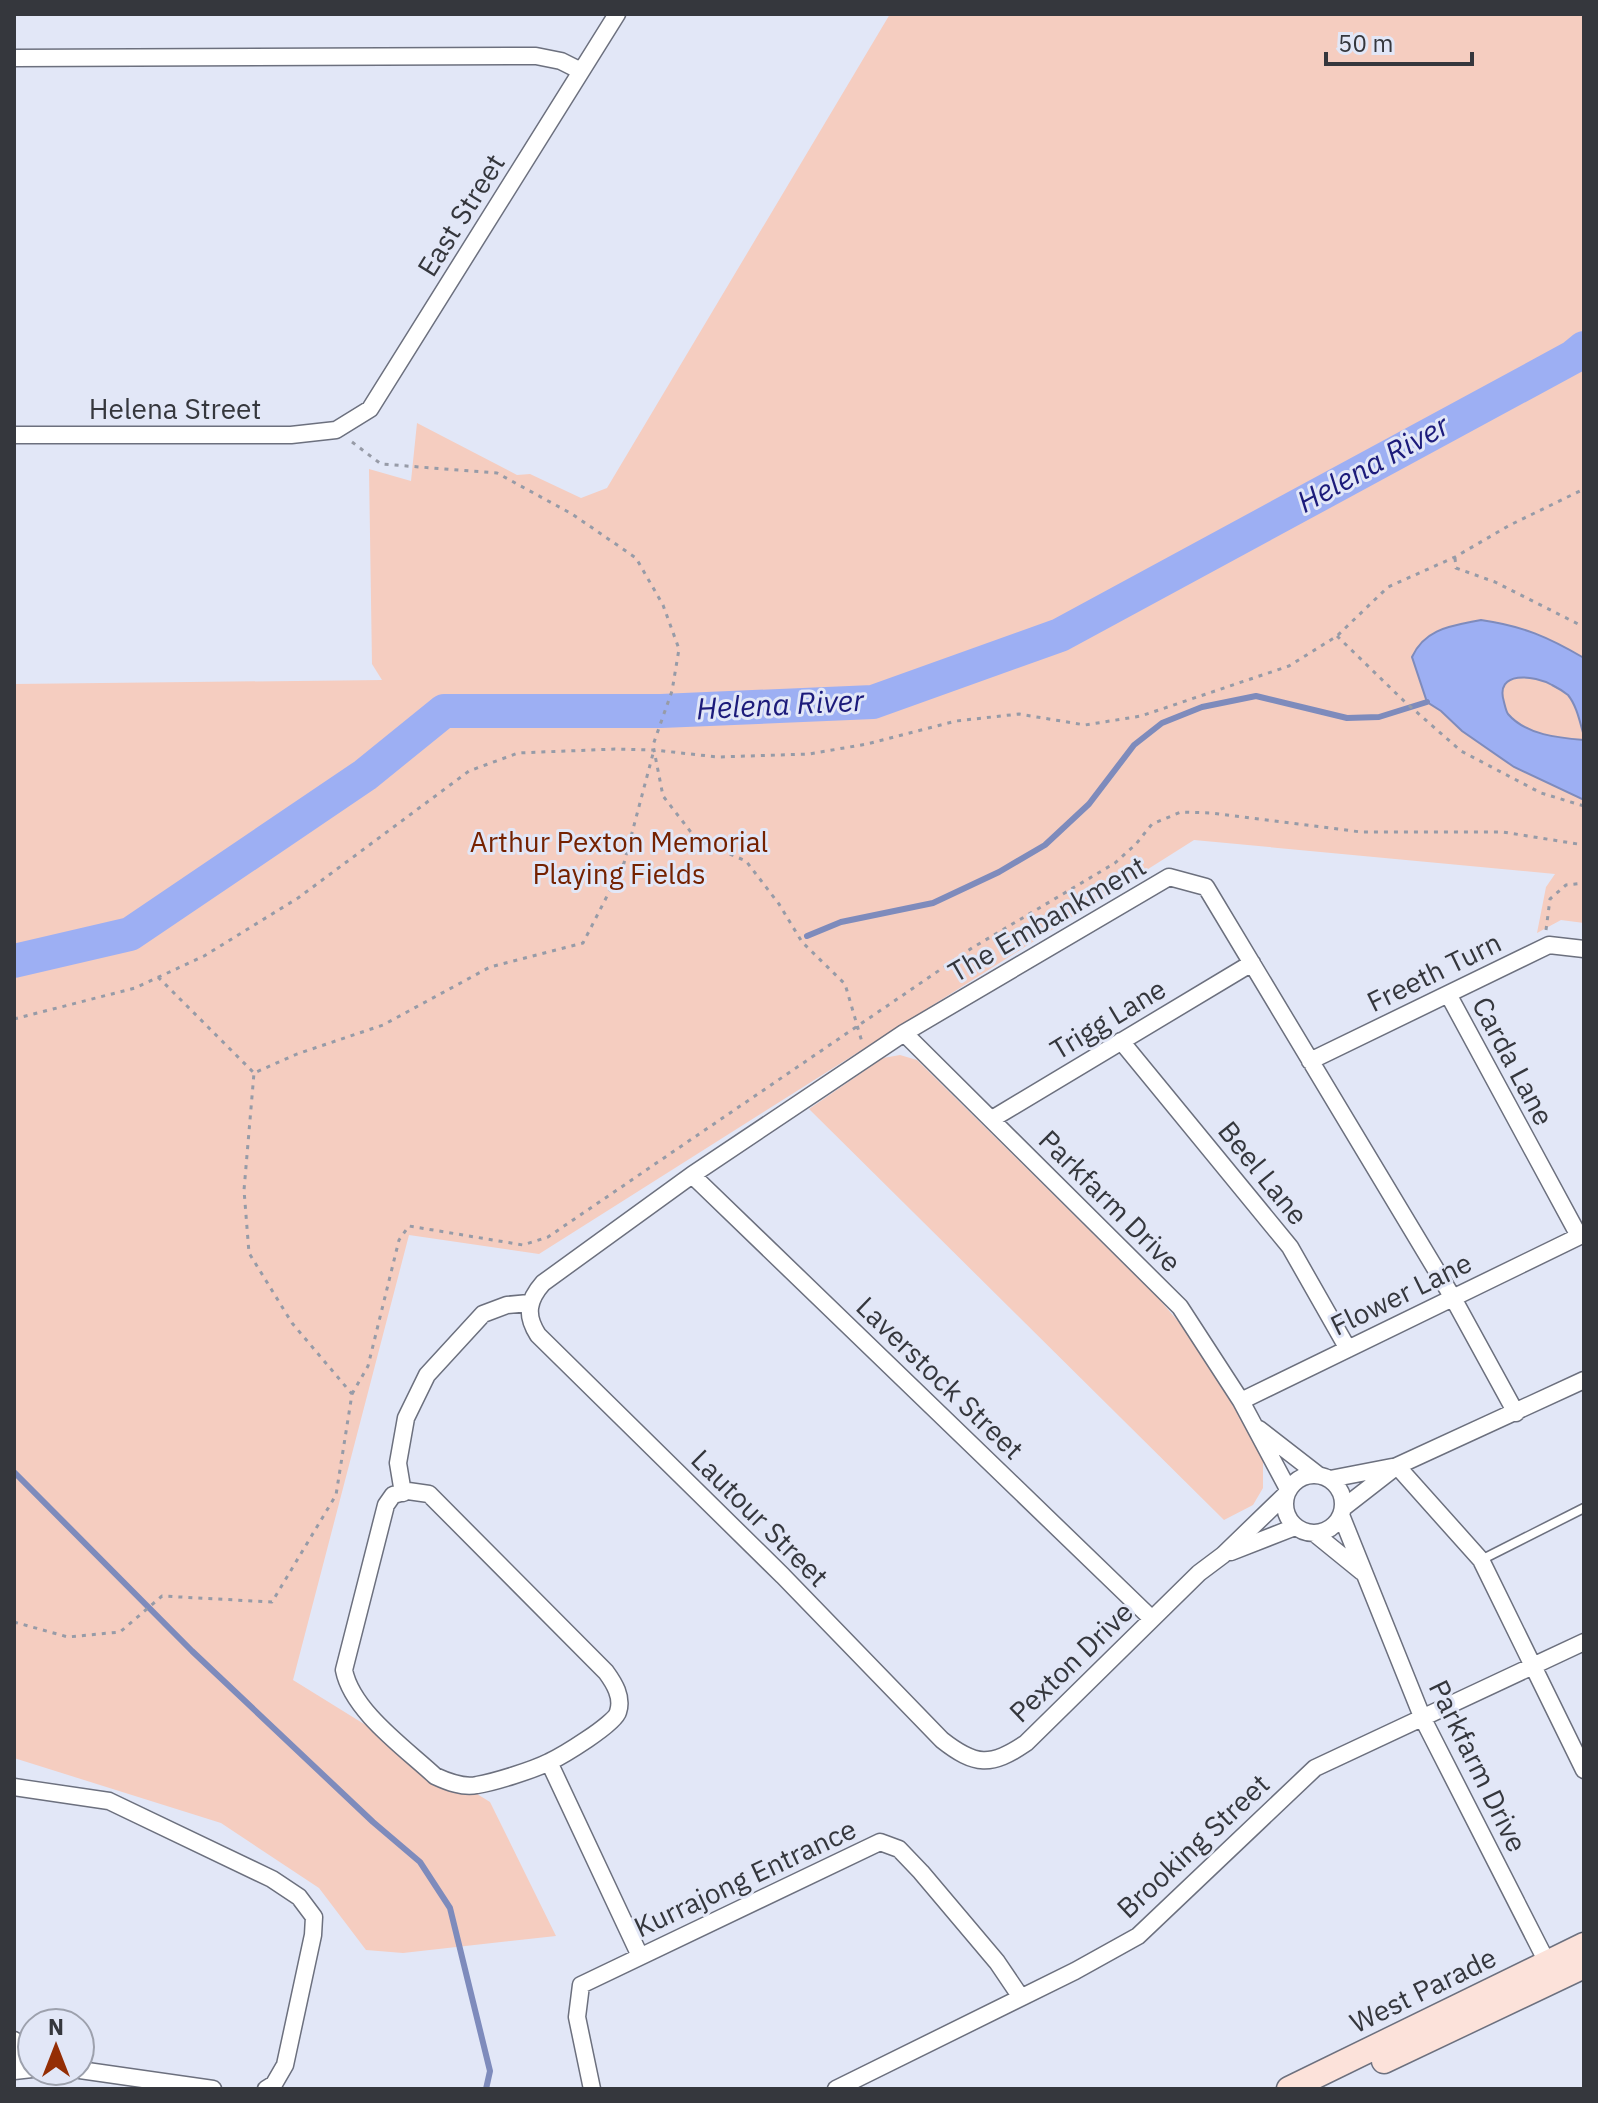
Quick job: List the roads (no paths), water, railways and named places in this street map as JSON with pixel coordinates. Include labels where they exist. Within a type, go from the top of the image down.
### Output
[{"type":"street","name":"East Street","points":[[336,430],[370,409],[617,14]]},
{"type":"street","points":[[14,58],[536,56],[561,61],[581,71]]},
{"type":"street","name":"Helena Street","points":[[14,435],[291,435],[336,430]]},
{"type":"street","name":"The Embankment","points":[[529,1303],[543,1283],[692,1175],[869,1056],[1169,877],[1206,887],[1453,1298],[1516,1413]]},
{"type":"street","name":"Freeth Turn","points":[[1310,1061],[1549,945],[1584,949]]},
{"type":"street","name":"Trigg Lane","points":[[992,1119],[1252,963]]},
{"type":"street","name":"Carda Lane","points":[[1448,994],[1581,1235]]},
{"type":"street","name":"Parkfarm Drive","points":[[904,1033],[1180,1307],[1241,1401],[1286,1492],[1285,1509],[1295,1527],[1314,1533],[1363,1573]]},
{"type":"street","name":"Beel Lane","points":[[1121,1041],[1290,1247],[1348,1349]]},
{"type":"street","name":"Laverstock Street","points":[[692,1175],[1152,1619]]},
{"type":"street","name":"Flower Lane","points":[[1241,1401],[1581,1235]]},
{"type":"street","points":[[403,1493],[398,1463],[406,1418],[427,1375],[483,1314],[507,1305],[529,1303]]},
{"type":"street","name":"Lautour Street","points":[[529,1303],[530,1316],[538,1335],[783,1576],[942,1740]]},
{"type":"street","points":[[1314,1533],[1333,1526],[1342,1511],[1397,1466],[1584,1380]]},
{"type":"street","name":"Parkfarm Drive","points":[[1254,1426],[1323,1476],[1342,1494],[1342,1511],[1363,1573],[1423,1719],[1551,1970]]},
{"type":"street","points":[[1286,1492],[1297,1479],[1397,1466]]},
{"type":"street","points":[[1397,1466],[1481,1560],[1583,1768]]},
{"type":"street","name":"Pexton Drive","points":[[942,1740],[961,1755],[977,1761],[996,1760],[1026,1743],[1286,1492]]},
{"type":"street","points":[[429,1494],[606,1672],[615,1685],[620,1701],[618,1714],[611,1724],[549,1762],[475,1786],[449,1783],[435,1776],[359,1704],[347,1685],[344,1670],[386,1505],[393,1495],[429,1494]]},
{"type":"street","name":"Pexton Drive","points":[[1223,1555],[1295,1527]]},
{"type":"street","name":"Brooking Street","points":[[836,2089],[1075,1971],[1138,1936],[1315,1768],[1584,1642]]},
{"type":"street","points":[[549,1762],[640,1956]]},
{"type":"street","points":[[14,1787],[109,1801],[272,1879],[299,1897],[314,1917],[313,1935],[285,2065],[274,2084],[266,2089]]},
{"type":"street","name":"Kurrajong Entrance","points":[[592,2089],[577,2017],[581,1985],[880,1842],[899,1849],[921,1872],[997,1962],[1020,1996]]},
{"type":"street","name":"West Parade","points":[[1326,2089],[1551,1970],[1584,1945]]},
{"type":"street","name":"West Parade","points":[[1289,2089],[1551,1970],[1584,1966]]},
{"type":"street","points":[[14,2040],[14,2062]]},
{"type":"street","points":[[96,2072],[213,2089]]},
{"type":"lane","points":[[1481,1560],[1584,1508]]},
{"type":"water","points":[[1481,620],[1535,633],[1584,658],[1584,736],[1571,699],[1556,687],[1536,679],[1518,678],[1505,684],[1502,692],[1508,714],[1524,727],[1554,736],[1584,740],[1584,800],[1514,767],[1427,702],[1412,657],[1418,647],[1440,630]]},
{"type":"waterway","name":"Helena River","points":[[14,961],[130,934],[365,775],[444,711],[661,711],[873,702],[1060,635],[1573,357],[1584,348]]},
{"type":"waterway","points":[[807,936],[841,922],[933,903],[999,872],[1045,845],[1089,804],[1134,745],[1162,723],[1202,707],[1256,696],[1347,718],[1379,717],[1427,702]]},
{"type":"waterway","points":[[14,1472],[192,1651],[373,1822],[420,1862],[450,1908],[490,2071],[486,2089]]},
{"type":"park label","name":"Arthur Pexton Memorial Playing Fields","points":[[619,858]]}]
